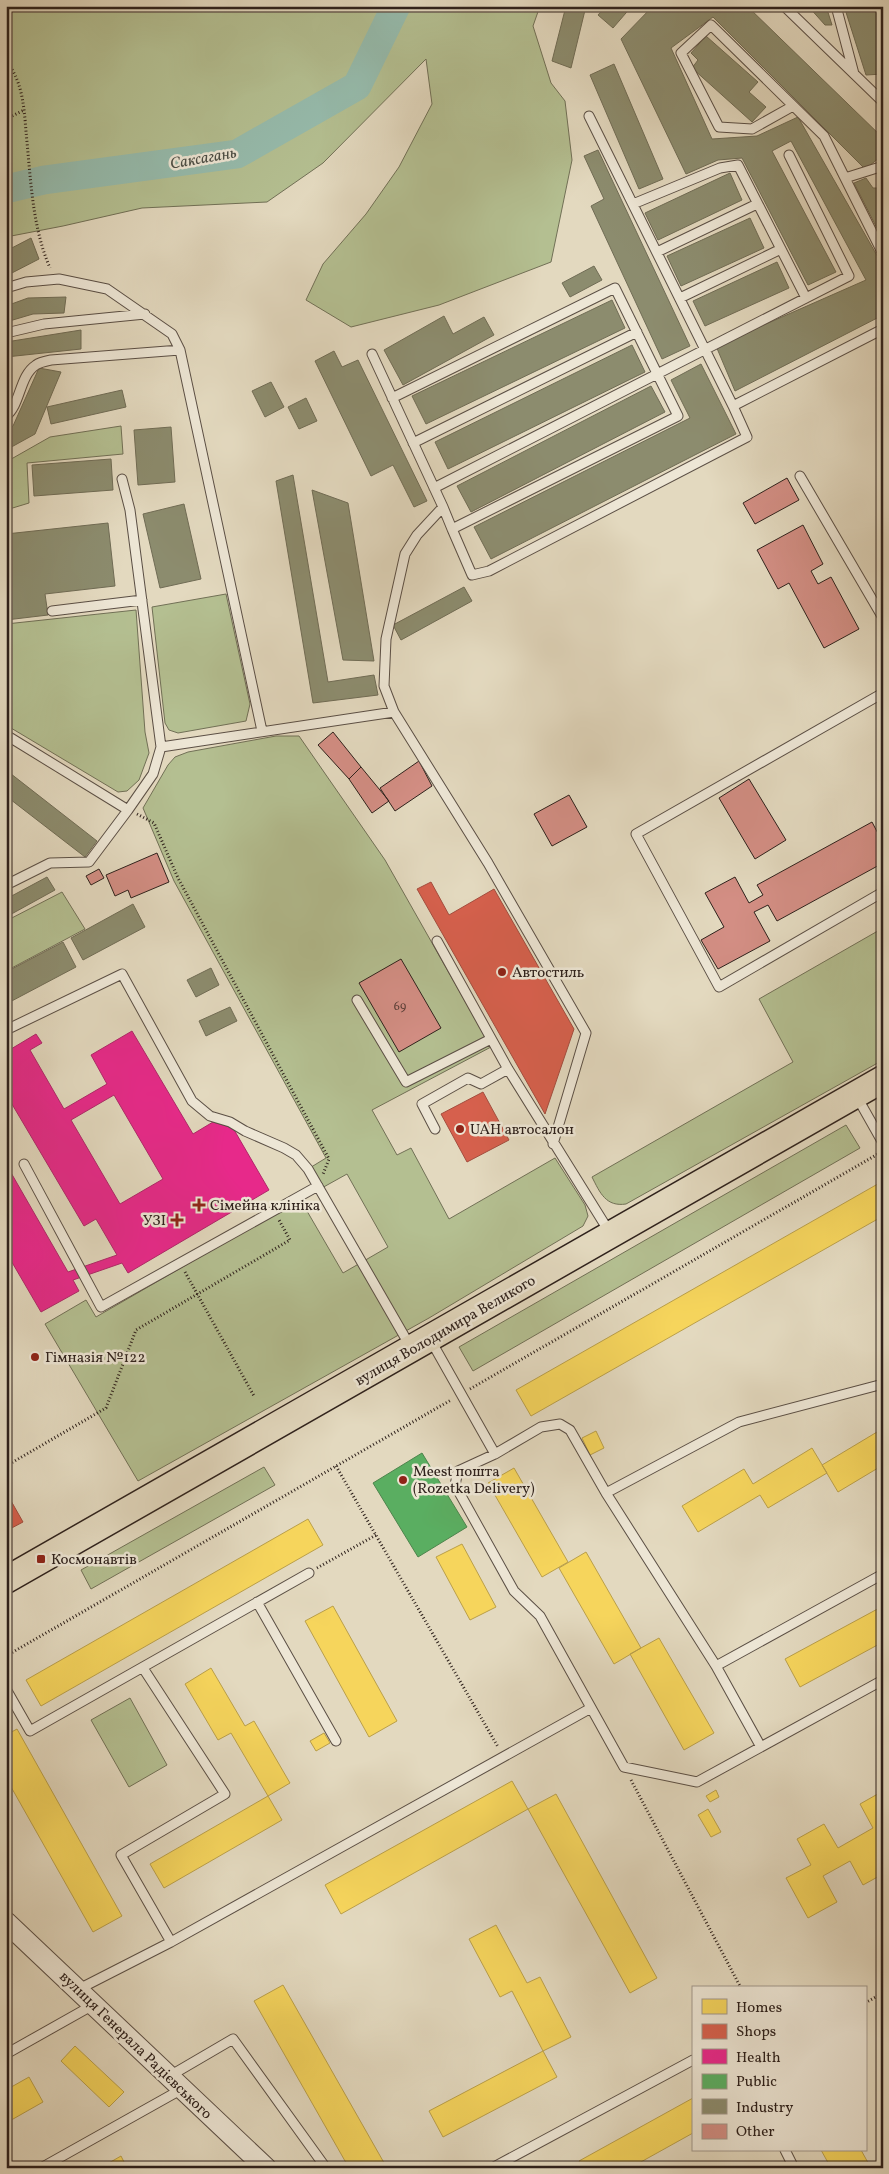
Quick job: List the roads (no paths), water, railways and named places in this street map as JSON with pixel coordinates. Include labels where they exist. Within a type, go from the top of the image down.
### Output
[{"type":"main road","name":"вулиця Володимира Великого","points":[[6,1580],[883,1079]]},
{"type":"street","name":"вулиця Генерала Радієвського","points":[[6,1922],[266,2168]]},
{"type":"lane","points":[[784,6],[883,102]]},
{"type":"lane","points":[[836,6],[854,74]]},
{"type":"lane","points":[[793,106],[752,129],[719,127],[681,53],[711,25],[824,136],[883,254]]},
{"type":"lane","points":[[372,354],[443,507],[472,575],[489,571],[747,437],[706,349],[589,116]]},
{"type":"lane","points":[[434,488],[849,276],[789,155]]},
{"type":"lane","points":[[633,204],[720,168],[738,165],[806,298]]},
{"type":"lane","points":[[845,178],[882,167]]},
{"type":"lane","points":[[657,252],[757,204]]},
{"type":"lane","points":[[680,298],[781,249]]},
{"type":"lane","points":[[6,288],[26,282],[60,280],[108,289],[172,334],[180,350],[262,731]]},
{"type":"lane","points":[[392,398],[615,288],[678,416],[452,529]]},
{"type":"lane","points":[[6,333],[44,324],[145,314]]},
{"type":"lane","points":[[733,406],[883,329]]},
{"type":"lane","points":[[414,443],[637,332]]},
{"type":"lane","points":[[6,416],[11,412],[22,385],[35,365],[51,360],[180,350]]},
{"type":"lane","points":[[800,476],[883,618]]},
{"type":"lane","points":[[6,885],[50,863],[89,862],[153,774],[160,747],[130,510],[122,479]]},
{"type":"lane","points":[[443,507],[417,535],[405,554],[386,639],[384,686],[394,712],[488,863],[586,1034],[553,1144]]},
{"type":"lane","points":[[52,611],[142,600]]},
{"type":"lane","points":[[883,692],[636,834],[719,987],[883,892]]},
{"type":"lane","points":[[160,747],[394,712]]},
{"type":"lane","points":[[6,736],[128,810]]},
{"type":"lane","points":[[437,941],[508,1069],[611,1235]]},
{"type":"lane","points":[[6,1030],[122,974],[192,1101],[210,1116],[230,1122],[296,1155],[308,1169],[421,1344],[460,1395],[495,1454]]},
{"type":"lane","points":[[357,1000],[406,1082],[491,1039]]},
{"type":"lane","points":[[435,1129],[422,1104],[468,1078],[481,1084],[508,1069]]},
{"type":"lane","points":[[856,1094],[883,1143]]},
{"type":"lane","points":[[24,1164],[101,1307],[318,1186]]},
{"type":"lane","points":[[606,1493],[739,1422],[883,1384]]},
{"type":"lane","points":[[761,1747],[716,1666],[606,1493],[570,1430],[560,1424],[541,1427],[495,1454],[458,1471],[455,1486],[514,1591],[540,1616],[624,1767],[697,1782],[761,1747],[883,1680]]},
{"type":"lane","points":[[6,1689],[30,1731],[309,1573]]},
{"type":"lane","points":[[716,1666],[883,1574]]},
{"type":"lane","points":[[257,1602],[336,1741]]},
{"type":"lane","points":[[143,1668],[225,1794],[121,1855],[171,1942]]},
{"type":"lane","points":[[78,1989],[171,1942],[591,1708]]},
{"type":"lane","points":[[6,2054],[94,2005]]},
{"type":"lane","points":[[41,2168],[175,2083],[233,2039],[326,2168]]},
{"type":"lane","points":[[492,2168],[692,2061]]},
{"type":"lane","points":[[786,2152],[794,2168]]},
{"type":"waterway","name":"Саксагань","points":[[6,189],[44,180],[237,154],[357,86],[396,6]]},
{"type":"place","name":"Автостиль","points":[[502,972]]},
{"type":"place","name":"UAH автосалон","points":[[460,1129]]},
{"type":"place","name":"Сімейна клініка","points":[[199,1205]]},
{"type":"place","name":"УЗІ","points":[[177,1220]]},
{"type":"place","name":"Гімназія №122","points":[[35,1357]]},
{"type":"place","name":"Meest пошта (Rozetka Delivery)","points":[[403,1480]]},
{"type":"place","name":"Космонавтів","points":[[41,1559]]}]
